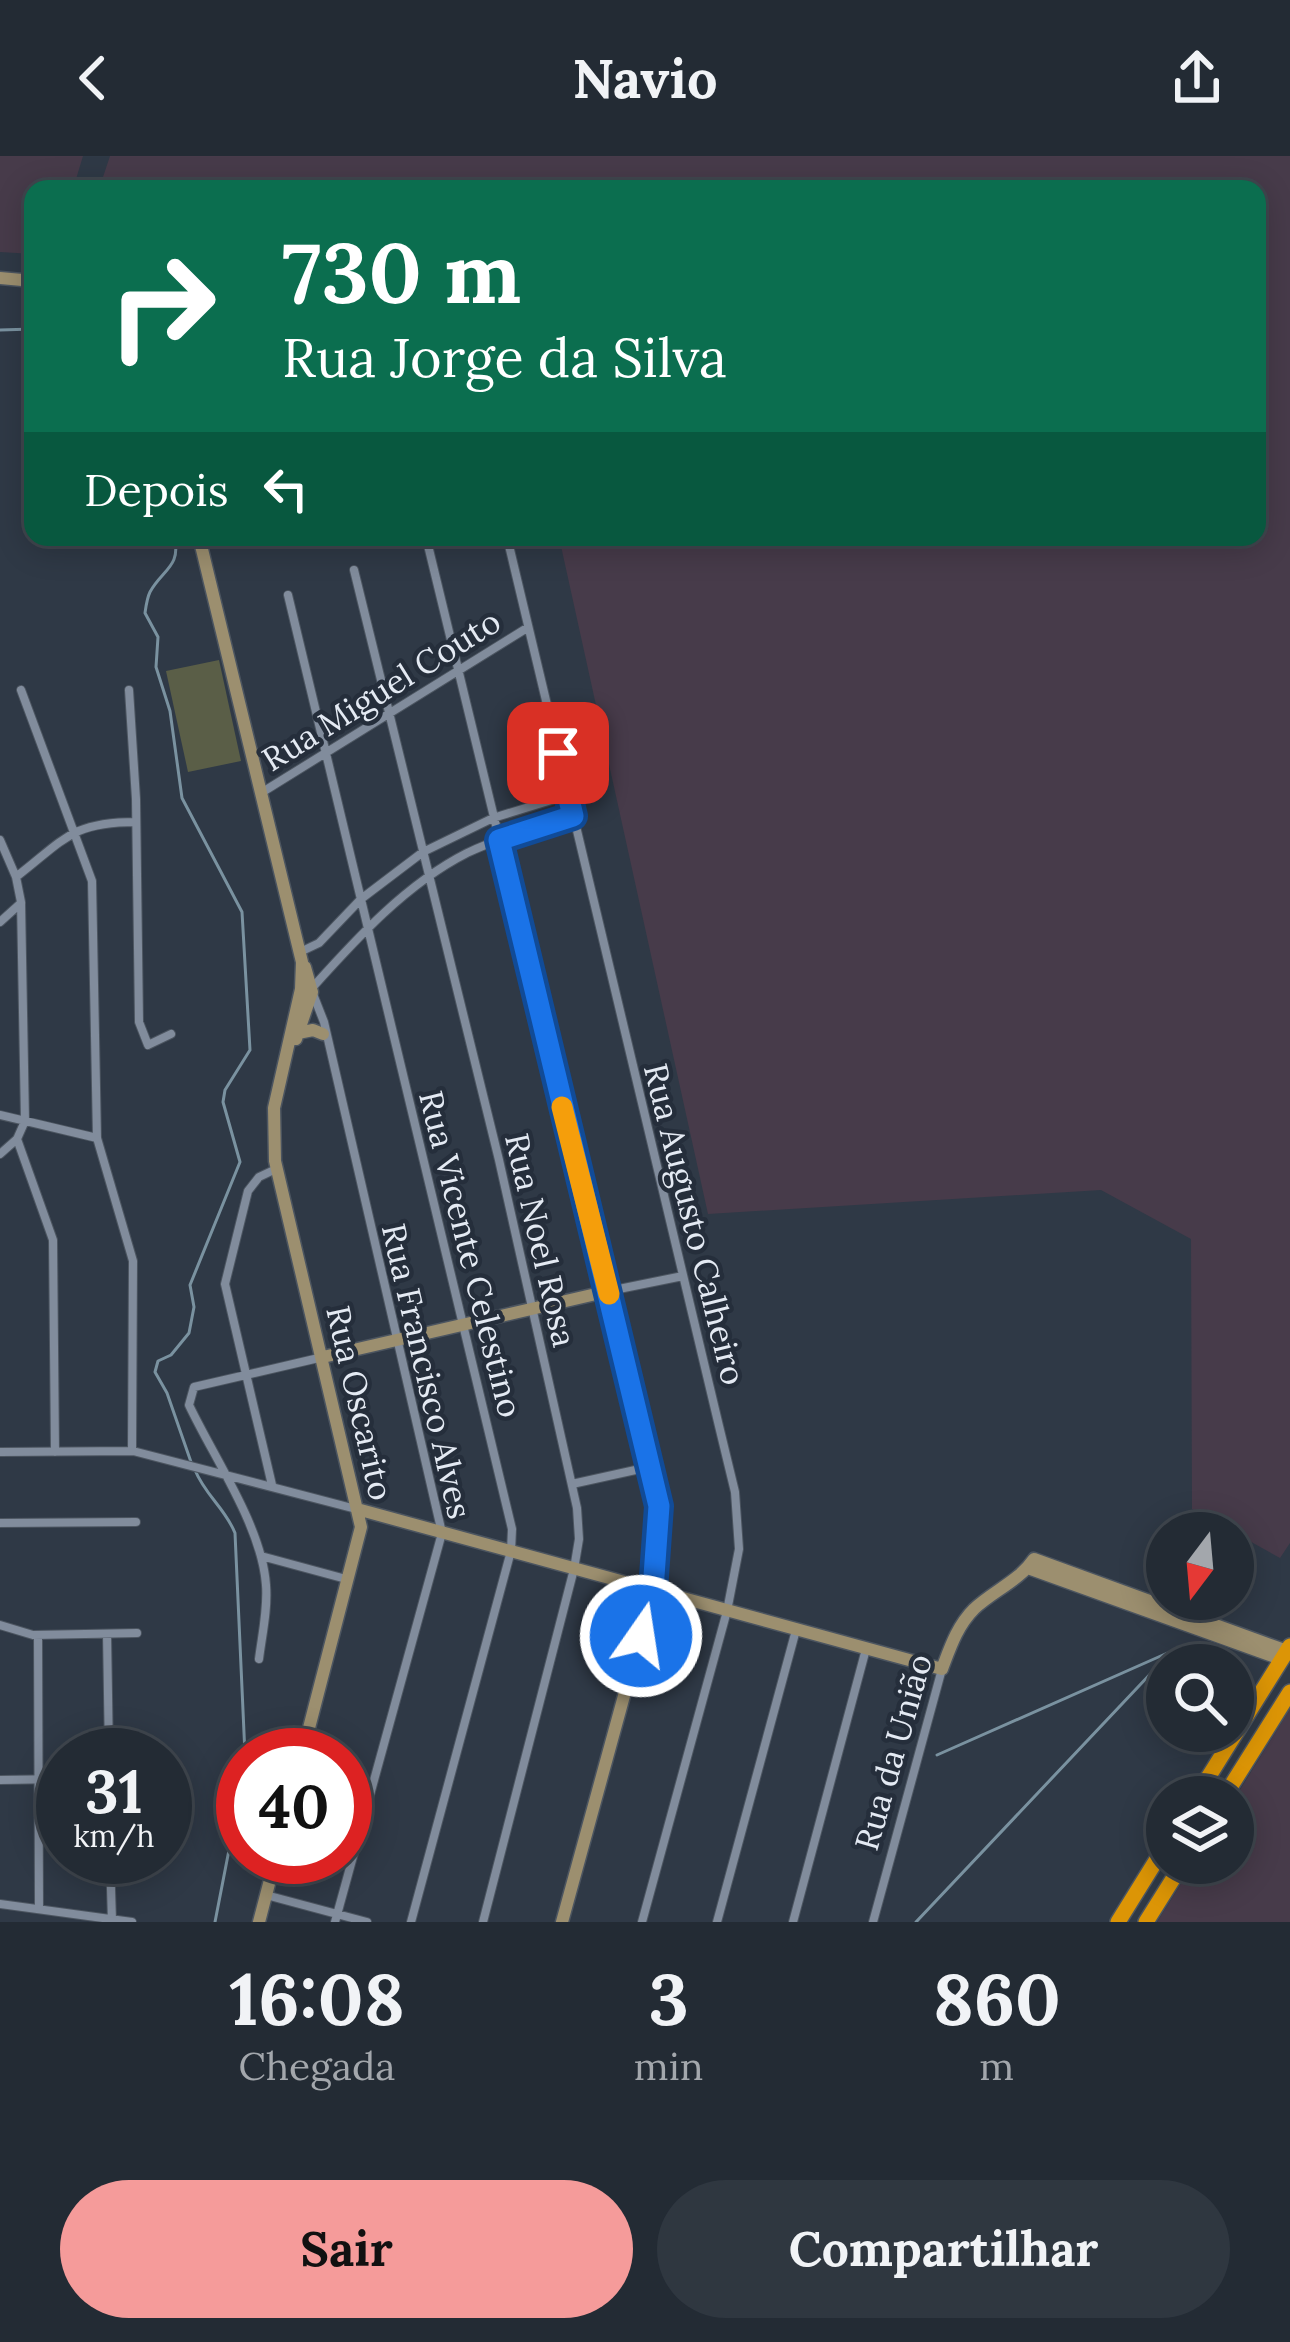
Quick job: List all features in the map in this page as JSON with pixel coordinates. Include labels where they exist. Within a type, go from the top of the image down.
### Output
[{"type":"highway","points":[[1209,1776],[1286,1652]]},
{"type":"highway","points":[[1237,1776],[1290,1692]]},
{"type":"highway","points":[[1118,1922],[1146,1877]]},
{"type":"highway","points":[[1146,1922],[1170,1884]]},
{"type":"street","points":[[202,546],[307,994]]},
{"type":"street","points":[[428,546],[659,1506],[653,1590],[562,1922]]},
{"type":"street","name":"Rua Augusto Calheiro","points":[[509,546],[739,1522],[740,1549],[728,1611],[642,1922]]},
{"type":"street","name":"Rua Noel Rosa","points":[[354,570],[532,1309],[572,1484],[579,1539],[483,1922]]},
{"type":"street","name":"Rua Vicente Celestino","points":[[287,595],[512,1529],[511,1551],[411,1922]]},
{"type":"street","name":"Rua Miguel Couto","points":[[261,793],[527,628]]},
{"type":"street","points":[[21,690],[92,881],[97,1138],[132,1253],[132,1451]]},
{"type":"street","points":[[129,690],[139,1022],[148,1045],[171,1034]]},
{"type":"street","points":[[299,950],[319,943],[361,899],[423,852],[493,818],[568,795]]},
{"type":"street","points":[[307,994],[368,926],[448,863],[573,816]]},
{"type":"street","points":[[16,877],[88,824],[136,822]]},
{"type":"street","points":[[0,840],[21,902],[26,1121],[17,1139],[0,1154]]},
{"type":"street","points":[[0,922],[21,902]]},
{"type":"street","name":"Rua Oscarito","points":[[286,1062],[307,994]]},
{"type":"street","name":"Rua Oscarito","points":[[307,994],[272,1120],[276,1169],[357,1509],[359,1540],[309,1728]]},
{"type":"street","name":"Rua Francisco Alves","points":[[307,994],[324,1035],[442,1532],[336,1918]]},
{"type":"street","points":[[298,1033],[313,1030],[324,1035]]},
{"type":"street","points":[[0,1115],[97,1138]]},
{"type":"street","points":[[17,1139],[53,1240],[55,1452]]},
{"type":"street","points":[[272,1485],[225,1284],[248,1191],[264,1173],[276,1169]]},
{"type":"street","points":[[260,1659],[266,1586],[261,1556],[239,1499],[215,1470],[189,1406],[194,1387],[683,1276]]},
{"type":"street","points":[[0,1452],[132,1451],[215,1470],[942,1670]]},
{"type":"street","points":[[572,1484],[649,1467]]},
{"type":"street","points":[[0,1523],[136,1522]]},
{"type":"street","points":[[261,1556],[349,1579]]},
{"type":"street","name":"Rua da União","points":[[873,1922],[955,1635],[970,1613],[1031,1563],[1286,1652]]},
{"type":"street","points":[[0,1625],[38,1635],[136,1634]]},
{"type":"street","points":[[717,1922],[796,1630]]},
{"type":"street","points":[[107,1634],[109,1728]]},
{"type":"street","points":[[38,1635],[39,1728]]},
{"type":"street","points":[[794,1922],[866,1649]]},
{"type":"street","points":[[0,1780],[36,1779]]},
{"type":"street","points":[[38,1884],[38,1909]]},
{"type":"street","points":[[111,1884],[112,1921]]},
{"type":"street","points":[[259,1922],[269,1884]]},
{"type":"street","points":[[266,1895],[336,1918],[367,1922]]},
{"type":"street","points":[[0,1904],[132,1922]]},
{"type":"shaded area","points":[[0,156],[83,156],[76,180],[24,180],[24,253],[0,252]]},
{"type":"shaded area","points":[[110,156],[1290,156],[1290,1543],[1280,1558],[1254,1544],[1254,1512],[1192,1509],[1191,1239],[1101,1190],[708,1214],[561,546],[1266,546],[1266,180],[102,180]]},
{"type":"shaded area","points":[[1290,1709],[1290,1922],[1157,1922],[1181,1884],[1254,1884],[1254,1776],[1248,1776]]},
{"type":"green space","points":[[219,660],[241,761],[188,772],[166,671]]},
{"type":"waterway","points":[[0,330],[24,329]]},
{"type":"waterway","points":[[176,546],[173,561],[150,592],[145,613],[158,637],[156,667],[170,711],[182,798],[242,912],[250,1050],[225,1090],[223,1102],[240,1162],[190,1285],[194,1307],[189,1333],[171,1355],[158,1361],[155,1372],[191,1462]]},
{"type":"waterway","points":[[195,1470],[235,1533],[244,1728]]},
{"type":"waterway","points":[[916,1922],[1172,1651],[937,1755]]},
{"type":"waterway","points":[[215,1922],[222,1884]]},
{"type":"slow traffic","points":[[562,1107],[609,1294]]},
{"type":"route","points":[[558,753],[573,816],[499,840],[659,1506],[653,1590],[641,1636]]}]
